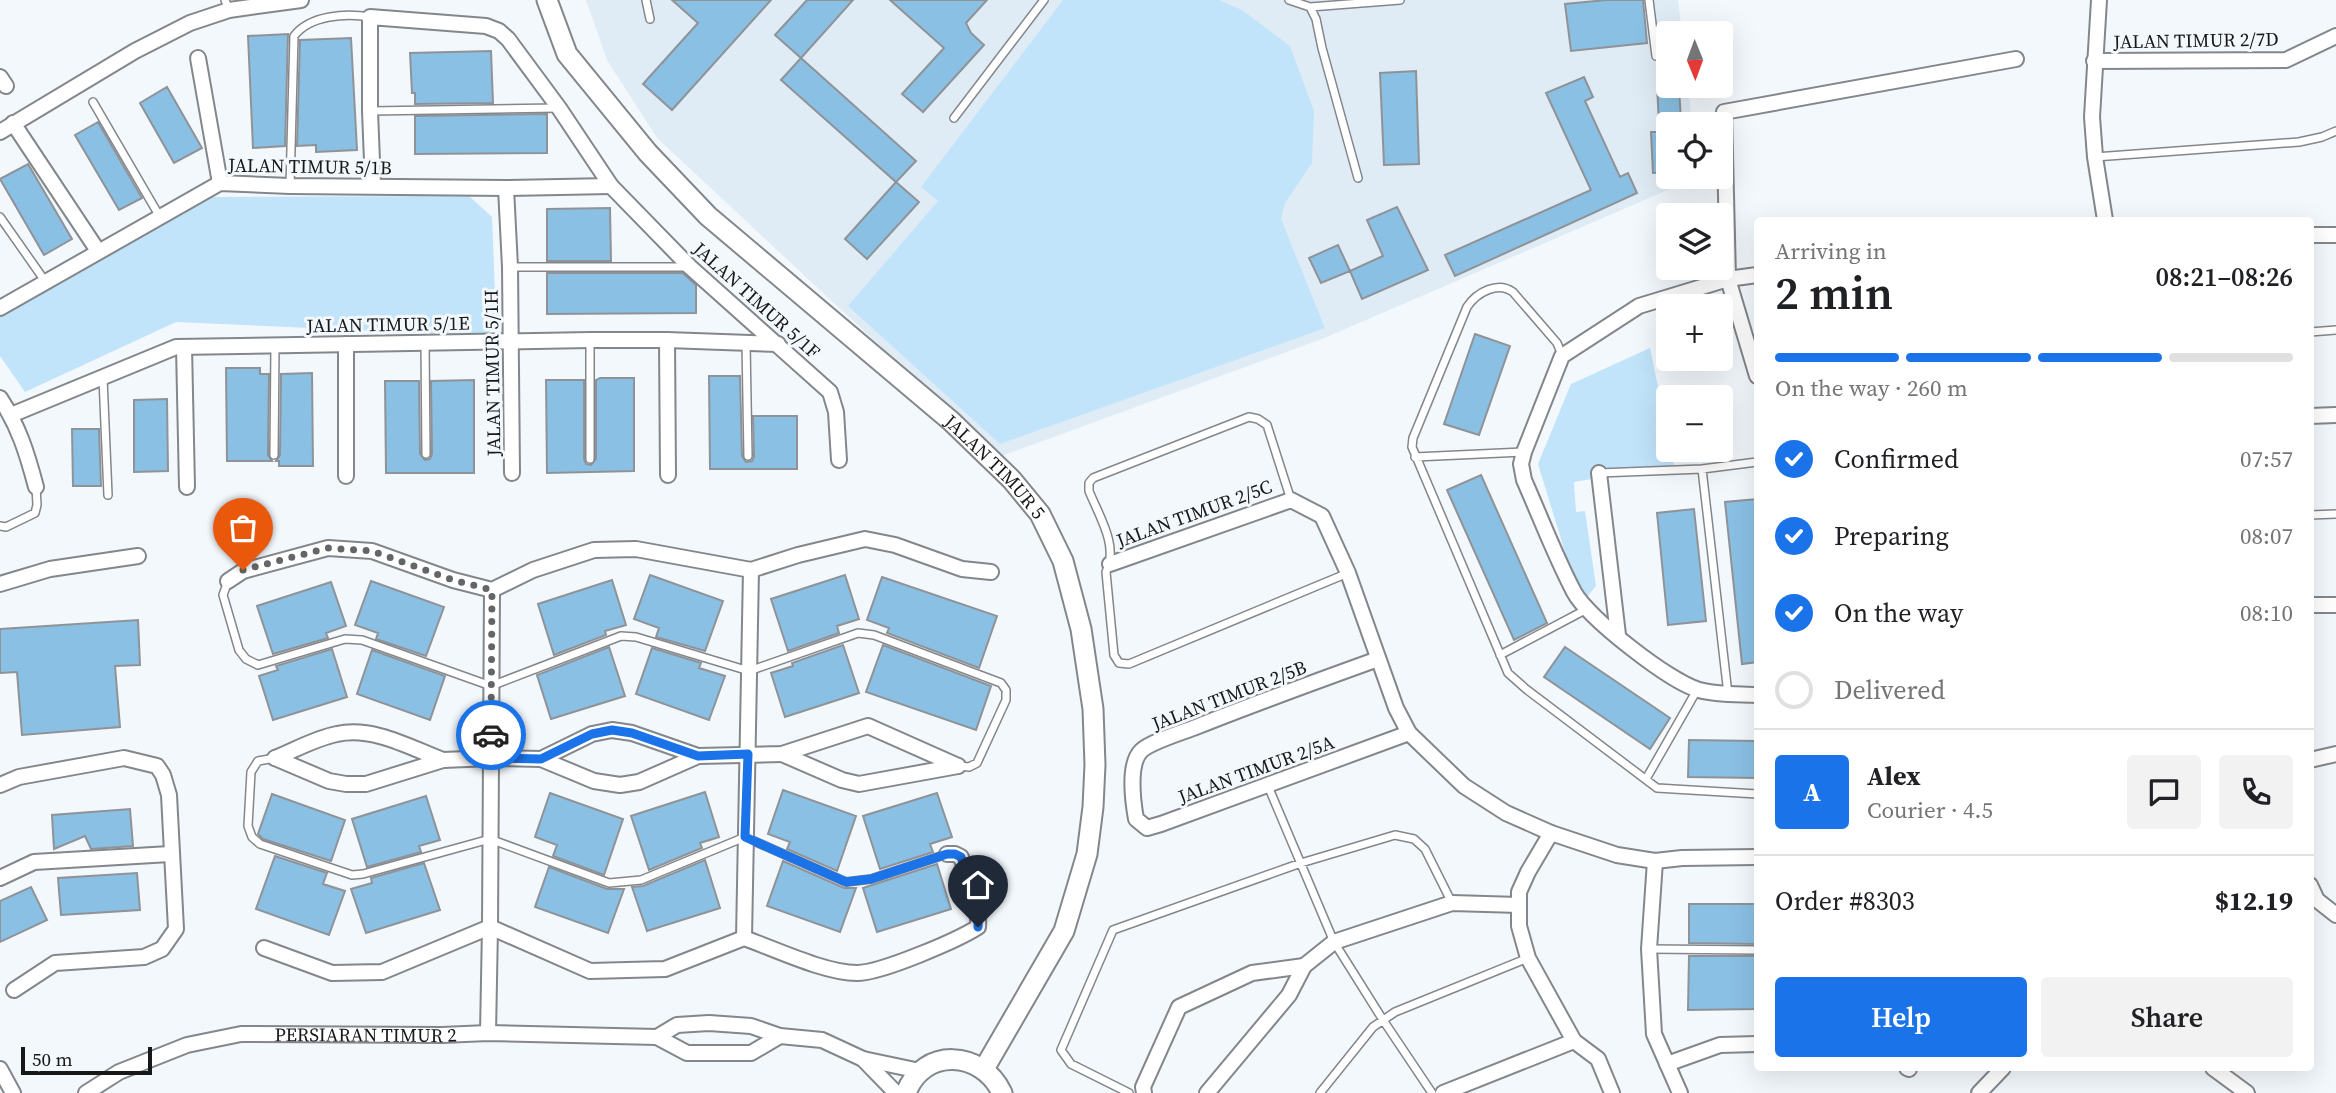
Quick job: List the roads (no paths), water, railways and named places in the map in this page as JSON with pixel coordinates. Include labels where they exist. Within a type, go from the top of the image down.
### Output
[{"type":"street","points":[[0,132],[135,51],[227,5],[301,0]]},
{"type":"street","name":"JALAN TIMUR 5","points":[[547,0],[567,54],[648,153],[708,216],[951,421],[1012,480],[1040,514],[1063,561],[1081,629],[1093,709],[1094,797],[1087,854],[1064,931],[984,1069]]},
{"type":"street","points":[[2099,0],[2092,117],[2105,217]]},
{"type":"street","points":[[370,17],[373,186]]},
{"type":"street","name":"JALAN TIMUR 5/1F","points":[[370,17],[486,26],[508,38],[559,107],[611,186],[690,267],[830,392],[836,412],[839,460]]},
{"type":"street","name":"JALAN TIMUR 2/7D","points":[[2094,61],[2286,60],[2336,36]]},
{"type":"street","points":[[198,58],[220,183]]},
{"type":"street","points":[[1726,203],[1724,112],[2016,59]]},
{"type":"street","points":[[13,124],[99,251]]},
{"type":"street","name":"JALAN TIMUR 5/1B","points":[[0,308],[220,183],[506,188],[611,186]]},
{"type":"street","name":"JALAN TIMUR 5/1H","points":[[506,188],[510,267],[512,473]]},
{"type":"street","points":[[2314,235],[2336,235]]},
{"type":"street","points":[[1733,278],[1754,275]]},
{"type":"street","points":[[1725,280],[1639,306],[1562,356],[1521,464],[1524,480],[1574,592],[1587,609],[1666,674],[1697,690],[1754,695]]},
{"type":"street","points":[[1728,280],[1754,366]]},
{"type":"street","name":"JALAN TIMUR 5/1E","points":[[12,415],[176,347],[590,340],[779,344]]},
{"type":"street","points":[[667,340],[668,475]]},
{"type":"street","points":[[346,344],[346,476]]},
{"type":"street","points":[[184,347],[187,486]]},
{"type":"street","points":[[0,398],[12,415],[24,442],[36,486]]},
{"type":"street","points":[[2314,416],[2336,415]]},
{"type":"street","points":[[1599,473],[1618,635]]},
{"type":"street","points":[[1291,500],[1322,516],[1348,573],[1396,708],[1409,733],[1464,786],[1506,813],[1552,833],[1617,855],[1655,860],[1754,857]]},
{"type":"street","name":"JALAN TIMUR 2/5C","points":[[1110,564],[1291,500]]},
{"type":"street","points":[[228,581],[243,570],[328,548],[372,551],[453,580],[492,590],[533,570],[594,550],[636,549],[751,570],[798,555],[865,539],[895,545],[962,569],[991,572]]},
{"type":"street","points":[[0,584],[50,569],[138,555]]},
{"type":"street","points":[[744,938],[751,570]]},
{"type":"street","points":[[488,1033],[492,590]]},
{"type":"street","points":[[2314,605],[2336,605]]},
{"type":"street","name":"JALAN TIMUR 2/5B","points":[[1133,799],[1134,766],[1141,751],[1260,702],[1378,659]]},
{"type":"street","points":[[275,758],[329,781],[346,784],[366,784],[443,760],[492,758],[541,759],[594,781],[620,785],[639,782],[698,756],[782,754],[868,726],[958,766]]},
{"type":"street","points":[[541,759],[592,734],[612,730],[632,733],[698,756]]},
{"type":"street","points":[[275,758],[337,734],[358,732],[379,736],[443,760]]},
{"type":"street","name":"JALAN TIMUR 2/5A","points":[[1133,799],[1136,819],[1147,828],[1409,733]]},
{"type":"street","points":[[782,754],[842,780],[859,784],[958,766]]},
{"type":"street","points":[[2314,759],[2336,754]]},
{"type":"street","points":[[0,785],[19,777],[124,758],[157,766],[163,775],[169,795],[176,929],[162,950],[144,957],[55,963],[14,990]]},
{"type":"street","points":[[1552,833],[1519,892],[1519,926],[1528,958],[1574,1041],[1598,1059],[1612,1093]]},
{"type":"street","points":[[0,878],[34,862],[170,854]]},
{"type":"street","points":[[264,948],[332,973],[382,972],[490,927],[590,971],[665,969],[744,938],[832,969],[859,973],[904,960],[964,936],[978,927],[976,903],[961,857],[947,854]]},
{"type":"street","points":[[1655,860],[1650,949],[1654,1034],[1680,1093]]},
{"type":"street","points":[[2314,894],[2317,900],[2336,915]]},
{"type":"street","points":[[1207,1093],[1289,995],[1304,966],[1334,942],[1452,903],[1519,905]]},
{"type":"street","points":[[1144,1093],[1143,1087],[1179,1007],[1252,973],[1304,966]]},
{"type":"street","name":"PERSIARAN TIMUR 2","points":[[657,1037],[677,1026],[709,1023],[751,1026],[780,1036],[822,1040],[863,1059],[920,1071]]},
{"type":"street","name":"PERSIARAN TIMUR 2","points":[[86,1093],[119,1072],[187,1045],[241,1034],[488,1033],[657,1037],[687,1053],[751,1053],[780,1036]]},
{"type":"street","points":[[1443,1093],[1574,1041]]},
{"type":"street","points":[[1667,1064],[1720,1045],[1754,1044]]},
{"type":"street","name":"PERSIARAN TIMUR 2","points":[[863,1059],[896,1093]]},
{"type":"street","points":[[906,1093],[909,1084],[920,1071],[935,1062],[952,1059],[969,1061],[984,1069],[1002,1093]]},
{"type":"street","points":[[0,1069],[13,1093]]},
{"type":"street","points":[[1979,1093],[2000,1071]]},
{"type":"street","points":[[2217,1071],[2247,1093]]},
{"type":"lane","points":[[646,0],[650,19]]},
{"type":"lane","points":[[954,118],[1044,0]]},
{"type":"lane","points":[[1289,0],[1310,7],[1401,0]]},
{"type":"lane","points":[[1649,0],[1656,56]]},
{"type":"lane","points":[[1310,7],[1316,19],[1358,178]]},
{"type":"lane","points":[[290,186],[294,36],[301,27],[348,14],[370,17]]},
{"type":"lane","points":[[93,102],[160,218]]},
{"type":"lane","points":[[370,111],[559,107]]},
{"type":"lane","points":[[2095,157],[2299,142],[2336,131]]},
{"type":"lane","points":[[0,217],[45,281]]},
{"type":"lane","points":[[510,267],[690,267]]},
{"type":"lane","points":[[1562,356],[1557,343],[1513,292],[1506,287],[1497,286],[1478,296],[1467,307],[1413,438],[1415,457],[1500,655],[1508,673],[1515,680],[1657,788],[1754,794]]},
{"type":"lane","points":[[2314,331],[2336,330]]},
{"type":"lane","points":[[590,340],[590,459]]},
{"type":"lane","points":[[425,343],[426,454]]},
{"type":"lane","points":[[746,343],[748,456]]},
{"type":"lane","points":[[274,455],[275,346]]},
{"type":"lane","points":[[103,377],[108,495]]},
{"type":"lane","points":[[1291,500],[1267,425],[1249,416],[1093,478],[1089,483],[1089,492],[1110,543],[1110,564],[1106,572],[1114,655],[1119,663],[1129,664],[1348,573]]},
{"type":"lane","points":[[1415,457],[1524,452]]},
{"type":"lane","points":[[1599,473],[1702,469],[1754,462]]},
{"type":"lane","points":[[1702,469],[1728,694]]},
{"type":"lane","points":[[0,526],[6,527],[34,513],[37,505],[36,486]]},
{"type":"lane","points":[[2314,515],[2336,514]]},
{"type":"lane","points":[[228,581],[223,595],[239,650],[246,659],[258,666],[345,639],[362,640],[491,687],[621,636],[636,637],[749,671],[858,633],[874,635],[1001,683],[1006,690],[1006,700],[977,763],[969,767],[958,766]]},
{"type":"lane","points":[[1500,655],[1587,609]]},
{"type":"lane","points":[[1646,779],[1697,690]]},
{"type":"lane","points":[[275,758],[257,761],[251,772],[248,826],[252,837],[260,844],[352,874],[363,874],[490,839],[609,883],[641,880],[745,837],[846,882],[871,879],[947,854]]},
{"type":"lane","points":[[1268,786],[1334,942],[1432,1093]]},
{"type":"lane","points":[[1129,1093],[1071,1064],[1061,1050],[1113,930],[1301,863],[1395,835],[1414,839],[1425,849],[1452,903]]},
{"type":"lane","points":[[1650,949],[1754,950]]},
{"type":"lane","points":[[1320,1093],[1373,1027],[1395,1012],[1528,958]]}]
